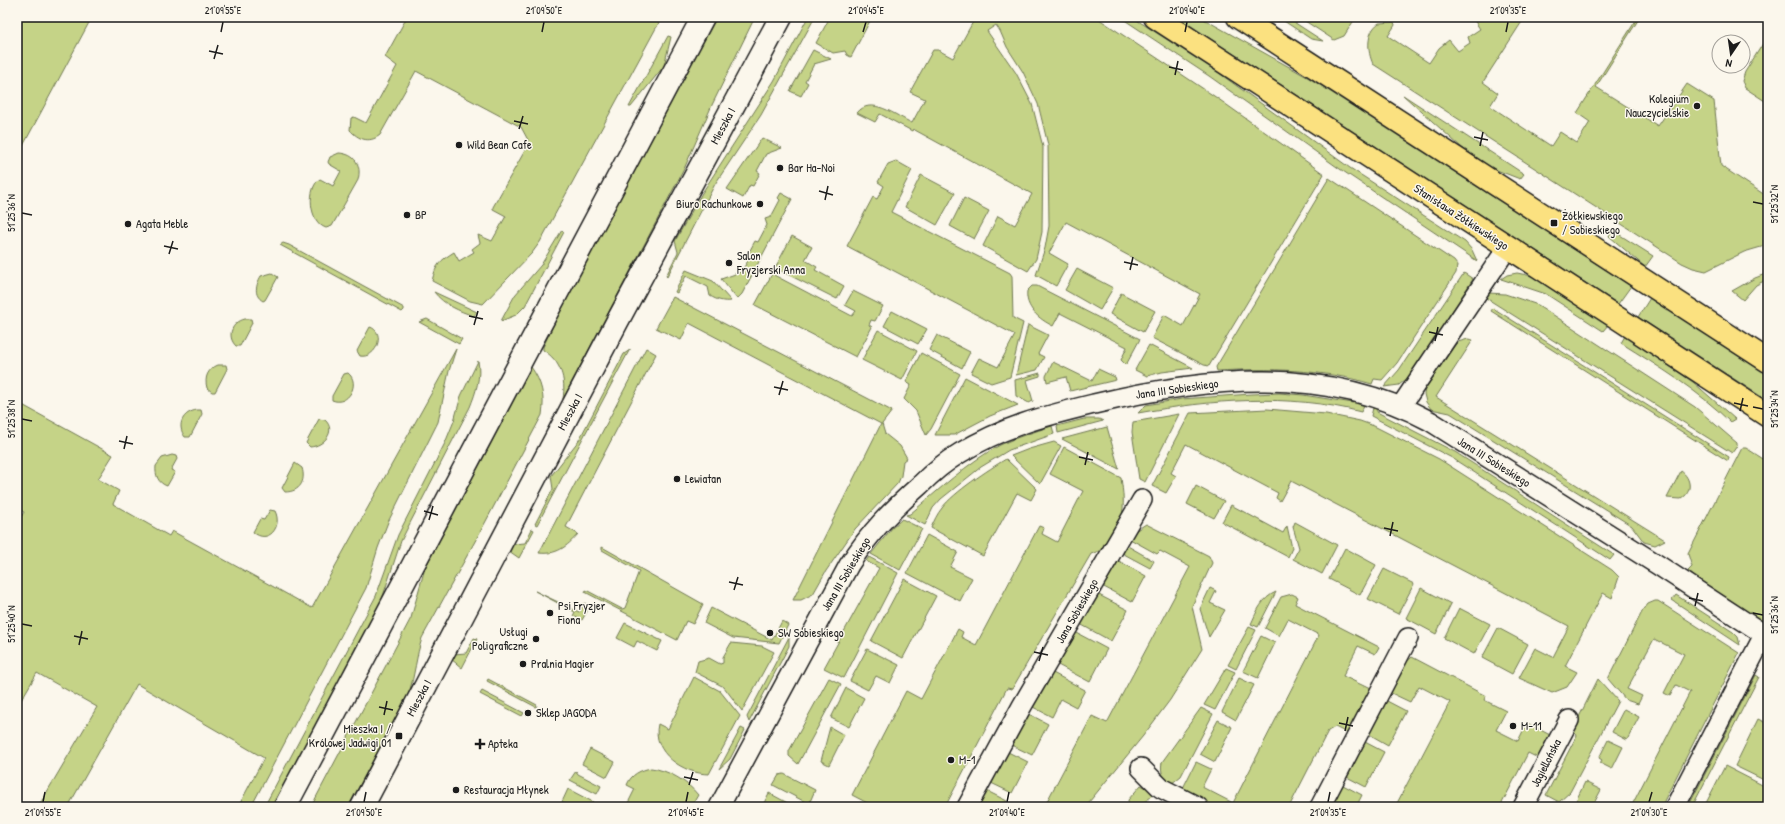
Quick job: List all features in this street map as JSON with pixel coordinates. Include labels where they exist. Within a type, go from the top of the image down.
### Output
[{"type":"main road","name":"Stanisława Żółkiewskiego","points":[[1155,17],[1768,416]]},
{"type":"main road","points":[[1238,17],[1768,360]]},
{"type":"street","points":[[285,807],[703,17]]},
{"type":"street","name":"Mieszka I","points":[[362,807],[617,322],[781,17]]},
{"type":"street","points":[[1401,406],[1508,247]]},
{"type":"street","name":"Jana III Sobieskiego","points":[[719,807],[820,616],[860,547],[872,531],[902,501],[938,468],[966,449],[999,432],[1024,422],[1048,415],[1138,393],[1203,384],[1242,381],[1313,384],[1356,391],[1401,406],[1437,426],[1658,565],[1766,636]]},
{"type":"street","name":"Jana Sobieskiego","points":[[966,807],[1022,706],[1142,500]]},
{"type":"street","points":[[1675,807],[1766,636]]},
{"type":"street","points":[[1320,807],[1408,638]]},
{"type":"street","name":"Jagiellońska","points":[[1523,807],[1568,720]]},
{"type":"street","points":[[1141,768],[1161,788],[1198,807]]},
{"type":"green space","points":[[17,17],[92,17],[17,157]]},
{"type":"green space","points":[[407,17],[662,17],[540,242],[532,253],[483,304],[470,301],[432,281],[437,267],[445,258],[454,252],[459,261],[474,252],[472,249],[480,243],[478,235],[492,241],[506,216],[493,209],[493,207],[527,147],[528,140],[521,127],[416,71],[380,135],[376,138],[368,140],[360,138],[350,130],[351,118],[354,117],[366,123],[397,66],[385,57]]},
{"type":"green space","points":[[717,17],[755,17],[712,105],[684,169],[563,399],[564,384],[561,371],[554,359],[543,350],[543,347],[561,309]]},
{"type":"green space","points":[[808,17],[815,17],[761,115],[715,184],[667,277],[666,276],[678,252],[675,241],[702,193],[774,81]]},
{"type":"green space","points":[[830,17],[872,17],[851,57],[847,55],[845,51],[833,53],[816,43]]},
{"type":"green space","points":[[969,17],[1096,17],[1217,98],[1324,174],[1209,366],[1204,365],[1152,338],[1164,315],[1183,326],[1200,294],[1066,222],[1049,253],[1068,264],[1056,286],[1036,275],[1045,248],[1049,226],[1048,145],[1038,104],[1023,72],[1007,47],[996,25],[987,31],[1016,73],[1032,104],[1043,147],[1042,232],[1036,259],[1028,271],[983,246],[998,216],[1015,225],[1032,194],[913,129],[912,131],[880,114],[875,122],[857,113],[863,108],[876,106],[912,123],[925,99],[910,92],[933,50],[938,50],[953,58],[974,20]]},
{"type":"green space","points":[[1120,17],[1132,17],[1219,73],[1350,168],[1465,242],[1472,250],[1477,261],[1337,167],[1209,76]]},
{"type":"green space","points":[[1177,17],[1200,17],[1309,78],[1631,286],[1618,304]]},
{"type":"green space","points":[[1278,17],[1286,17],[1323,41],[1311,39]]},
{"type":"green space","points":[[1299,17],[1356,17],[1344,36],[1334,40]]},
{"type":"green space","points":[[1477,17],[1525,17],[1483,82],[1498,93],[1490,106],[1551,146],[1560,132],[1577,143],[1590,122],[1577,113],[1638,17],[1640,17],[1596,87],[1658,126],[1687,84],[1714,101],[1721,166],[1768,197],[1768,245],[1744,252],[1706,271],[1693,268],[1682,263],[1373,64],[1369,42],[1372,31],[1379,23],[1394,22],[1395,25],[1388,36],[1429,63],[1439,48],[1449,40],[1458,51],[1470,43],[1468,37],[1480,29],[1474,20]]},
{"type":"green space","points":[[668,36],[671,37],[664,66],[631,107],[629,107]]},
{"type":"green space","points":[[1768,40],[1768,96],[1765,101],[1745,88],[1742,81],[1744,74],[1751,74],[1751,63],[1764,42]]},
{"type":"green space","points":[[813,50],[831,59],[814,64],[805,81],[808,83],[801,96],[790,91]]},
{"type":"green space","points":[[1403,95],[1524,174],[1520,179],[1489,167],[1461,147]]},
{"type":"green space","points":[[762,138],[782,148],[766,154],[757,171],[760,173],[753,186],[750,185],[743,198],[727,189]]},
{"type":"green space","points":[[339,153],[345,154],[356,161],[359,175],[358,180],[332,226],[326,228],[316,219],[311,204],[311,196],[316,183],[320,179],[333,186],[341,171],[328,162],[330,157]]},
{"type":"green space","points":[[896,161],[912,170],[891,212],[1010,273],[1012,276],[1013,318],[1023,323],[1010,377],[991,383],[971,373],[979,358],[998,367],[1015,335],[847,246],[873,197],[877,199],[884,186],[878,182],[888,164]]},
{"type":"green space","points":[[921,175],[955,193],[937,225],[905,207]]},
{"type":"green space","points":[[1329,178],[1454,261],[1457,265],[1456,273],[1397,363],[1382,380],[1374,379],[1372,384],[1334,375],[1295,371],[1217,371],[1216,367]]},
{"type":"green space","points":[[781,193],[792,199],[742,294],[737,299],[721,279],[741,272],[751,256],[748,254],[755,241],[758,242],[767,225],[765,219],[771,217],[780,200],[778,198]]},
{"type":"green space","points":[[964,198],[989,211],[974,239],[950,226]]},
{"type":"green space","points":[[562,230],[564,232],[525,306],[516,315],[501,321],[515,295],[541,265]]},
{"type":"green space","points":[[1612,230],[1653,256],[1645,267],[1609,236]]},
{"type":"green space","points":[[792,236],[812,247],[805,260],[817,267],[815,270],[844,286],[837,299],[775,268]]},
{"type":"green space","points":[[283,243],[404,308],[404,310],[402,312],[280,245]]},
{"type":"green space","points":[[1077,269],[1113,288],[1100,310],[1065,290]]},
{"type":"green space","points":[[686,270],[713,281],[731,301],[715,299],[710,296],[708,287],[686,276],[677,293],[675,292]]},
{"type":"green space","points":[[272,273],[278,277],[263,301],[258,296],[256,290],[258,283],[261,276]]},
{"type":"green space","points":[[1464,273],[1473,279],[1410,376],[1399,385],[1384,387],[1399,370]]},
{"type":"green space","points":[[1517,273],[1532,276],[1608,325],[1603,331],[1546,294],[1501,279],[1507,275]]},
{"type":"green space","points":[[1768,273],[1768,279],[1756,285],[1743,300],[1732,291],[1755,278]]},
{"type":"green space","points":[[772,274],[852,316],[856,311],[845,305],[853,291],[883,306],[875,321],[871,320],[869,325],[872,327],[856,357],[755,305]]},
{"type":"green space","points":[[1032,286],[1037,286],[1140,339],[1126,365],[1121,360],[1127,347],[1060,313],[1053,326],[1038,316],[1028,303],[1027,291]]},
{"type":"green space","points":[[434,292],[477,312],[474,316],[457,310],[442,301]]},
{"type":"green space","points":[[1121,293],[1155,311],[1143,332],[1110,314]]},
{"type":"green space","points":[[1489,293],[1505,294],[1538,305],[1695,407],[1737,443],[1737,446],[1732,453],[1486,298]]},
{"type":"green space","points":[[673,297],[892,411],[882,424],[885,434],[900,446],[907,458],[903,461],[901,476],[898,483],[855,529],[826,571],[813,594],[801,600],[793,600],[881,424],[689,323],[681,340],[656,328]]},
{"type":"green space","points":[[1650,298],[1768,375],[1768,401],[1638,317]]},
{"type":"green space","points":[[1493,308],[1729,457],[1728,461],[1491,311]]},
{"type":"green space","points":[[892,311],[927,329],[918,344],[884,326]]},
{"type":"green space","points":[[245,319],[251,319],[252,323],[240,346],[236,346],[231,338],[232,330],[237,323]]},
{"type":"green space","points":[[427,319],[462,339],[459,344],[419,322]]},
{"type":"green space","points":[[1028,325],[1048,335],[1038,354],[1044,357],[1037,370],[1016,375]]},
{"type":"green space","points":[[370,327],[378,334],[377,344],[371,353],[366,356],[360,356],[357,351]]},
{"type":"green space","points":[[878,330],[917,351],[902,380],[862,360]]},
{"type":"green space","points":[[937,335],[970,352],[962,368],[929,350]]},
{"type":"green space","points":[[1625,336],[1693,382],[1735,419],[1730,422],[1718,410],[1691,389],[1621,343]]},
{"type":"green space","points":[[1468,339],[1473,340],[1436,397],[1665,540],[1655,545],[1644,542],[1632,526],[1450,413],[1431,409],[1426,402],[1424,394],[1425,389],[1455,345],[1458,342]]},
{"type":"green space","points":[[1149,345],[1193,368],[1162,372],[1147,376],[1135,370]]},
{"type":"green space","points":[[646,348],[656,354],[566,527],[578,534],[570,543],[561,549],[551,553],[539,553]]},
{"type":"green space","points":[[456,349],[449,371],[438,422],[388,522],[378,548],[366,588],[251,807],[238,807],[264,758],[137,684],[68,807],[38,807],[97,707],[37,673],[17,707],[17,524],[24,512],[17,508],[17,402],[113,455],[98,479],[119,491],[113,504],[169,536],[172,531],[312,608]]},
{"type":"green space","points":[[629,351],[537,525],[535,524],[553,489],[551,476],[579,440],[624,354]]},
{"type":"green space","points":[[921,353],[960,374],[931,429],[926,435],[916,411],[904,399],[911,385],[906,382]]},
{"type":"green space","points":[[478,361],[479,373],[470,407],[401,541],[382,599],[272,807],[264,807],[376,596],[398,535],[445,443],[454,421],[461,396]]},
{"type":"green space","points":[[1053,362],[1092,381],[1098,369],[1115,377],[1116,380],[1070,391],[1066,377],[1047,382],[1046,376]]},
{"type":"green space","points":[[218,365],[226,365],[227,369],[215,392],[212,392],[207,388],[206,380],[209,371]]},
{"type":"green space","points":[[531,367],[538,378],[542,390],[542,415],[422,638],[409,693],[348,807],[311,807],[411,618],[425,568]]},
{"type":"green space","points":[[348,373],[352,377],[353,382],[351,393],[343,400],[332,400],[332,396],[344,374]]},
{"type":"green space","points":[[1040,373],[1040,376],[1027,380],[1033,401],[1029,403],[1016,396],[1015,380]]},
{"type":"green space","points":[[965,377],[1018,405],[990,416],[954,435],[935,435]]},
{"type":"green space","points":[[1279,393],[1303,395],[1353,403],[1354,401],[1364,405],[1361,412],[1306,402],[1250,400],[1166,408],[1138,413],[1146,405],[1182,399]]},
{"type":"green space","points":[[1373,408],[1377,409],[1377,412],[1455,452],[1614,555],[1610,560],[1452,458],[1371,416]]},
{"type":"green space","points":[[1267,409],[1326,414],[1360,421],[1374,426],[1439,459],[1612,570],[1619,577],[1612,598],[1603,593],[1565,666],[1577,672],[1567,687],[1552,693],[1519,678],[1535,648],[1553,657],[1569,626],[1291,481],[1280,501],[1276,498],[1278,493],[1186,444],[1171,473],[1176,476],[1166,493],[1152,486],[1190,413]]},
{"type":"green space","points":[[201,410],[202,414],[190,437],[185,437],[181,428],[182,420],[188,413]]},
{"type":"green space","points":[[1179,414],[1145,482],[1139,479],[1132,432],[1133,422]]},
{"type":"green space","points":[[319,419],[325,420],[328,424],[330,429],[329,433],[320,444],[310,447],[306,443]]},
{"type":"green space","points":[[1084,419],[1099,419],[1103,421],[1058,433],[1057,426]]},
{"type":"green space","points":[[1052,426],[1054,434],[1009,450],[981,467],[941,499],[933,508],[925,525],[906,515],[910,514],[954,477],[988,452],[1012,440]]},
{"type":"green space","points":[[1107,427],[1119,469],[1062,439]]},
{"type":"green space","points":[[1054,442],[1061,446],[1040,484],[1011,456],[1029,449]]},
{"type":"green space","points":[[1064,447],[1121,478],[1123,504],[1121,519],[1104,549],[1091,554],[1012,689],[1007,688],[945,807],[875,807],[852,795],[906,691],[921,699],[958,629],[963,632],[961,637],[976,645],[1039,526],[1044,528],[1042,534],[1057,542],[1083,491],[1050,474]]},
{"type":"green space","points":[[1742,448],[1746,448],[1768,462],[1768,625],[1697,579],[1688,571],[1692,567],[1688,554]]},
{"type":"green space","points":[[172,455],[176,456],[177,459],[171,470],[175,472],[167,486],[161,483],[158,478],[156,466],[162,458]]},
{"type":"green space","points":[[1006,459],[1037,489],[1031,500],[1017,493],[983,556],[931,528],[940,510],[954,495]]},
{"type":"green space","points":[[295,463],[302,468],[303,477],[301,485],[295,490],[285,492],[282,488]]},
{"type":"green space","points":[[1681,471],[1689,481],[1689,489],[1687,493],[1681,499],[1667,498]]},
{"type":"green space","points":[[1196,486],[1224,501],[1214,518],[1187,504]]},
{"type":"green space","points":[[1231,505],[1283,533],[1287,526],[1292,548],[1288,557],[1222,522]]},
{"type":"green space","points":[[270,510],[275,511],[277,517],[276,528],[273,532],[264,536],[253,532],[260,519],[264,520]]},
{"type":"green space","points":[[902,519],[922,529],[900,570],[871,554],[892,528]]},
{"type":"green space","points":[[1295,522],[1337,545],[1322,574],[1293,559],[1299,548],[1293,527]]},
{"type":"green space","points":[[1146,524],[1209,556],[1212,563],[1192,606],[1202,649],[1170,700],[1143,736],[1085,807],[1044,807],[1092,716],[1107,723],[1190,567],[1160,551],[1157,554],[1130,539],[1135,531]]},
{"type":"green space","points":[[532,529],[534,530],[519,558],[509,551],[513,544],[525,543]]},
{"type":"green space","points":[[927,535],[958,552],[950,567],[972,578],[960,601],[907,573]]},
{"type":"green space","points":[[1126,545],[1154,561],[1150,568],[1122,553]]},
{"type":"green space","points":[[602,547],[703,604],[693,624],[686,621],[677,640],[585,592],[586,590],[622,609],[625,608],[639,571],[602,550]]},
{"type":"green space","points":[[1345,548],[1376,565],[1360,595],[1329,579]]},
{"type":"green space","points":[[869,557],[898,573],[844,678],[824,668],[879,568],[866,561]]},
{"type":"green space","points":[[1117,560],[1146,576],[1132,602],[1102,586]]},
{"type":"green space","points":[[1384,569],[1414,584],[1398,614],[1368,599]]},
{"type":"green space","points":[[904,579],[936,596],[903,658],[871,641]]},
{"type":"green space","points":[[1210,588],[1216,591],[1210,603],[1225,610],[1209,637],[1200,609]]},
{"type":"green space","points":[[1421,588],[1451,604],[1436,634],[1406,618]]},
{"type":"green space","points":[[535,591],[579,612],[584,603],[590,606],[582,620],[573,616],[575,612]]},
{"type":"green space","points":[[1276,592],[1258,627],[1251,624],[1264,601]]},
{"type":"green space","points":[[1097,594],[1128,610],[1111,641],[1080,624]]},
{"type":"green space","points":[[1292,594],[1298,597],[1295,604],[1379,647],[1375,654],[1358,646],[1343,676],[1371,688],[1347,733],[1335,727],[1328,731],[1289,807],[1214,807],[1182,790],[1196,762],[1211,769],[1202,787],[1233,803],[1319,635],[1288,619],[1279,636],[1265,628],[1281,597]]},
{"type":"green space","points":[[1676,595],[1733,632],[1738,637],[1740,645],[1672,600]]},
{"type":"green space","points":[[1658,601],[1739,653],[1661,807],[1631,807],[1690,692],[1676,685],[1670,696],[1664,693],[1684,654],[1654,639],[1627,689],[1642,696],[1638,704],[1626,700],[1608,679],[1642,612],[1648,604]]},
{"type":"green space","points":[[711,608],[772,640],[782,621],[788,625],[779,643],[733,638],[704,623]]},
{"type":"green space","points":[[1459,608],[1490,624],[1474,654],[1444,638]]},
{"type":"green space","points":[[625,623],[662,641],[657,651],[637,641],[634,647],[617,638]]},
{"type":"green space","points":[[1249,627],[1256,630],[1236,669],[1228,665]]},
{"type":"green space","points":[[1498,628],[1528,644],[1512,674],[1482,658]]},
{"type":"green space","points":[[1075,632],[1107,649],[1090,682],[1056,664]]},
{"type":"green space","points":[[1261,636],[1275,643],[1258,678],[1243,671]]},
{"type":"green space","points":[[789,637],[789,646],[749,722],[747,717]]},
{"type":"green space","points":[[474,638],[477,639],[462,668],[451,659],[454,654],[466,653]]},
{"type":"green space","points":[[731,643],[762,646],[774,652],[742,711],[724,687],[695,672],[698,661],[709,658],[720,664],[723,663],[723,657]]},
{"type":"green space","points":[[867,649],[899,665],[890,683],[876,676],[868,690],[850,681]]},
{"type":"green space","points":[[1412,657],[1486,696],[1484,700],[1506,711],[1496,730],[1518,741],[1527,723],[1552,736],[1540,759],[1528,753],[1500,807],[1395,807],[1450,702],[1419,686],[1410,702],[1389,692],[1404,664]]},
{"type":"green space","points":[[1226,668],[1235,672],[1215,710],[1204,705]]},
{"type":"green space","points":[[1051,672],[1085,690],[1076,707],[1061,699],[1052,717],[1031,706]]},
{"type":"green space","points":[[1756,675],[1759,677],[1692,807],[1688,807]]},
{"type":"green space","points":[[694,677],[720,691],[740,716],[709,774],[690,770],[680,766],[672,760],[664,753],[657,734],[658,724],[668,729]]},
{"type":"green space","points":[[829,678],[841,684],[798,764],[789,756],[789,751]]},
{"type":"green space","points":[[1239,678],[1254,685],[1236,720],[1222,712]]},
{"type":"green space","points":[[488,679],[537,705],[536,707],[487,681]]},
{"type":"green space","points":[[1598,679],[1618,701],[1570,792],[1559,802],[1546,795],[1577,735],[1572,731]]},
{"type":"green space","points":[[846,688],[864,698],[849,727],[831,718]]},
{"type":"green space","points":[[482,691],[524,713],[522,716],[480,694]]},
{"type":"green space","points":[[1385,700],[1406,711],[1388,745],[1367,733]]},
{"type":"green space","points":[[1201,708],[1213,714],[1181,776],[1171,784],[1163,774],[1161,769],[1162,762]]},
{"type":"green space","points":[[1624,709],[1639,717],[1627,740],[1612,732]]},
{"type":"green space","points":[[1027,713],[1048,724],[1032,755],[1009,744]]},
{"type":"green space","points":[[1758,719],[1768,724],[1768,782],[1735,766]]},
{"type":"green space","points":[[1218,720],[1232,727],[1215,762],[1200,754]]},
{"type":"green space","points":[[830,727],[844,735],[829,765],[821,761]]},
{"type":"green space","points":[[741,728],[745,730],[730,759],[719,769]]},
{"type":"green space","points":[[1608,740],[1623,747],[1612,769],[1600,763],[1602,760],[1599,758]]},
{"type":"green space","points":[[1363,741],[1384,752],[1366,787],[1345,776]]},
{"type":"green space","points":[[590,749],[615,762],[607,777],[582,764]]},
{"type":"green space","points":[[1006,751],[1028,762],[1012,793],[989,782]]},
{"type":"green space","points":[[1725,766],[1768,788],[1768,807],[1704,807]]},
{"type":"green space","points":[[651,768],[664,771],[677,777],[694,790],[698,795],[691,807],[626,807],[635,789],[627,785],[629,781],[637,773]]},
{"type":"green space","points":[[576,771],[578,774],[601,786],[597,794],[570,780]]},
{"type":"green space","points":[[784,774],[815,790],[809,804],[773,785],[779,775]]},
{"type":"green space","points":[[1585,782],[1601,790],[1592,807],[1573,807]]},
{"type":"green space","points":[[1341,784],[1362,795],[1356,807],[1329,807]]},
{"type":"green space","points":[[1141,785],[1156,793],[1138,807],[1129,807],[1128,800]]},
{"type":"green space","points":[[568,789],[593,802],[590,807],[571,807],[562,802]]},
{"type":"green space","points":[[985,790],[1007,801],[1004,807],[976,807]]},
{"type":"green space","points":[[769,793],[795,807],[762,807]]},
{"type":"place","name":"Kolegium Nauczycielskie","points":[[1697,106]]},
{"type":"place","name":"Wild Bean Cafe","points":[[459,145]]},
{"type":"place","name":"Bar Ha-Noi","points":[[780,168]]},
{"type":"place","name":"Biuro Rachunkowe","points":[[760,204]]},
{"type":"place","name":"BP","points":[[407,215]]},
{"type":"place","name":"Żółkiewskiego / Sobieskiego","points":[[1554,223]]},
{"type":"place","name":"Agata Meble","points":[[128,224]]},
{"type":"place","name":"Salon Fryzjerski Anna","points":[[729,263]]},
{"type":"place","name":"Lewiatan","points":[[677,479]]},
{"type":"place","name":"Psi Fryzjer Fiona","points":[[550,613]]},
{"type":"place","name":"SW Sobieskiego","points":[[770,633]]},
{"type":"place","name":"Usługi Poligraficzne","points":[[536,639]]},
{"type":"place","name":"Pralnia Magier","points":[[523,664]]},
{"type":"place","name":"Sklep JAGODA","points":[[528,713]]},
{"type":"place","name":"M-11","points":[[1513,726]]},
{"type":"place","name":"Mieszka I / Królowej Jadwigi 01","points":[[399,736]]},
{"type":"place","name":"Apteka","points":[[480,744]]},
{"type":"place","name":"M-1","points":[[951,760]]},
{"type":"place","name":"Restauracja Młynek","points":[[456,790]]}]
